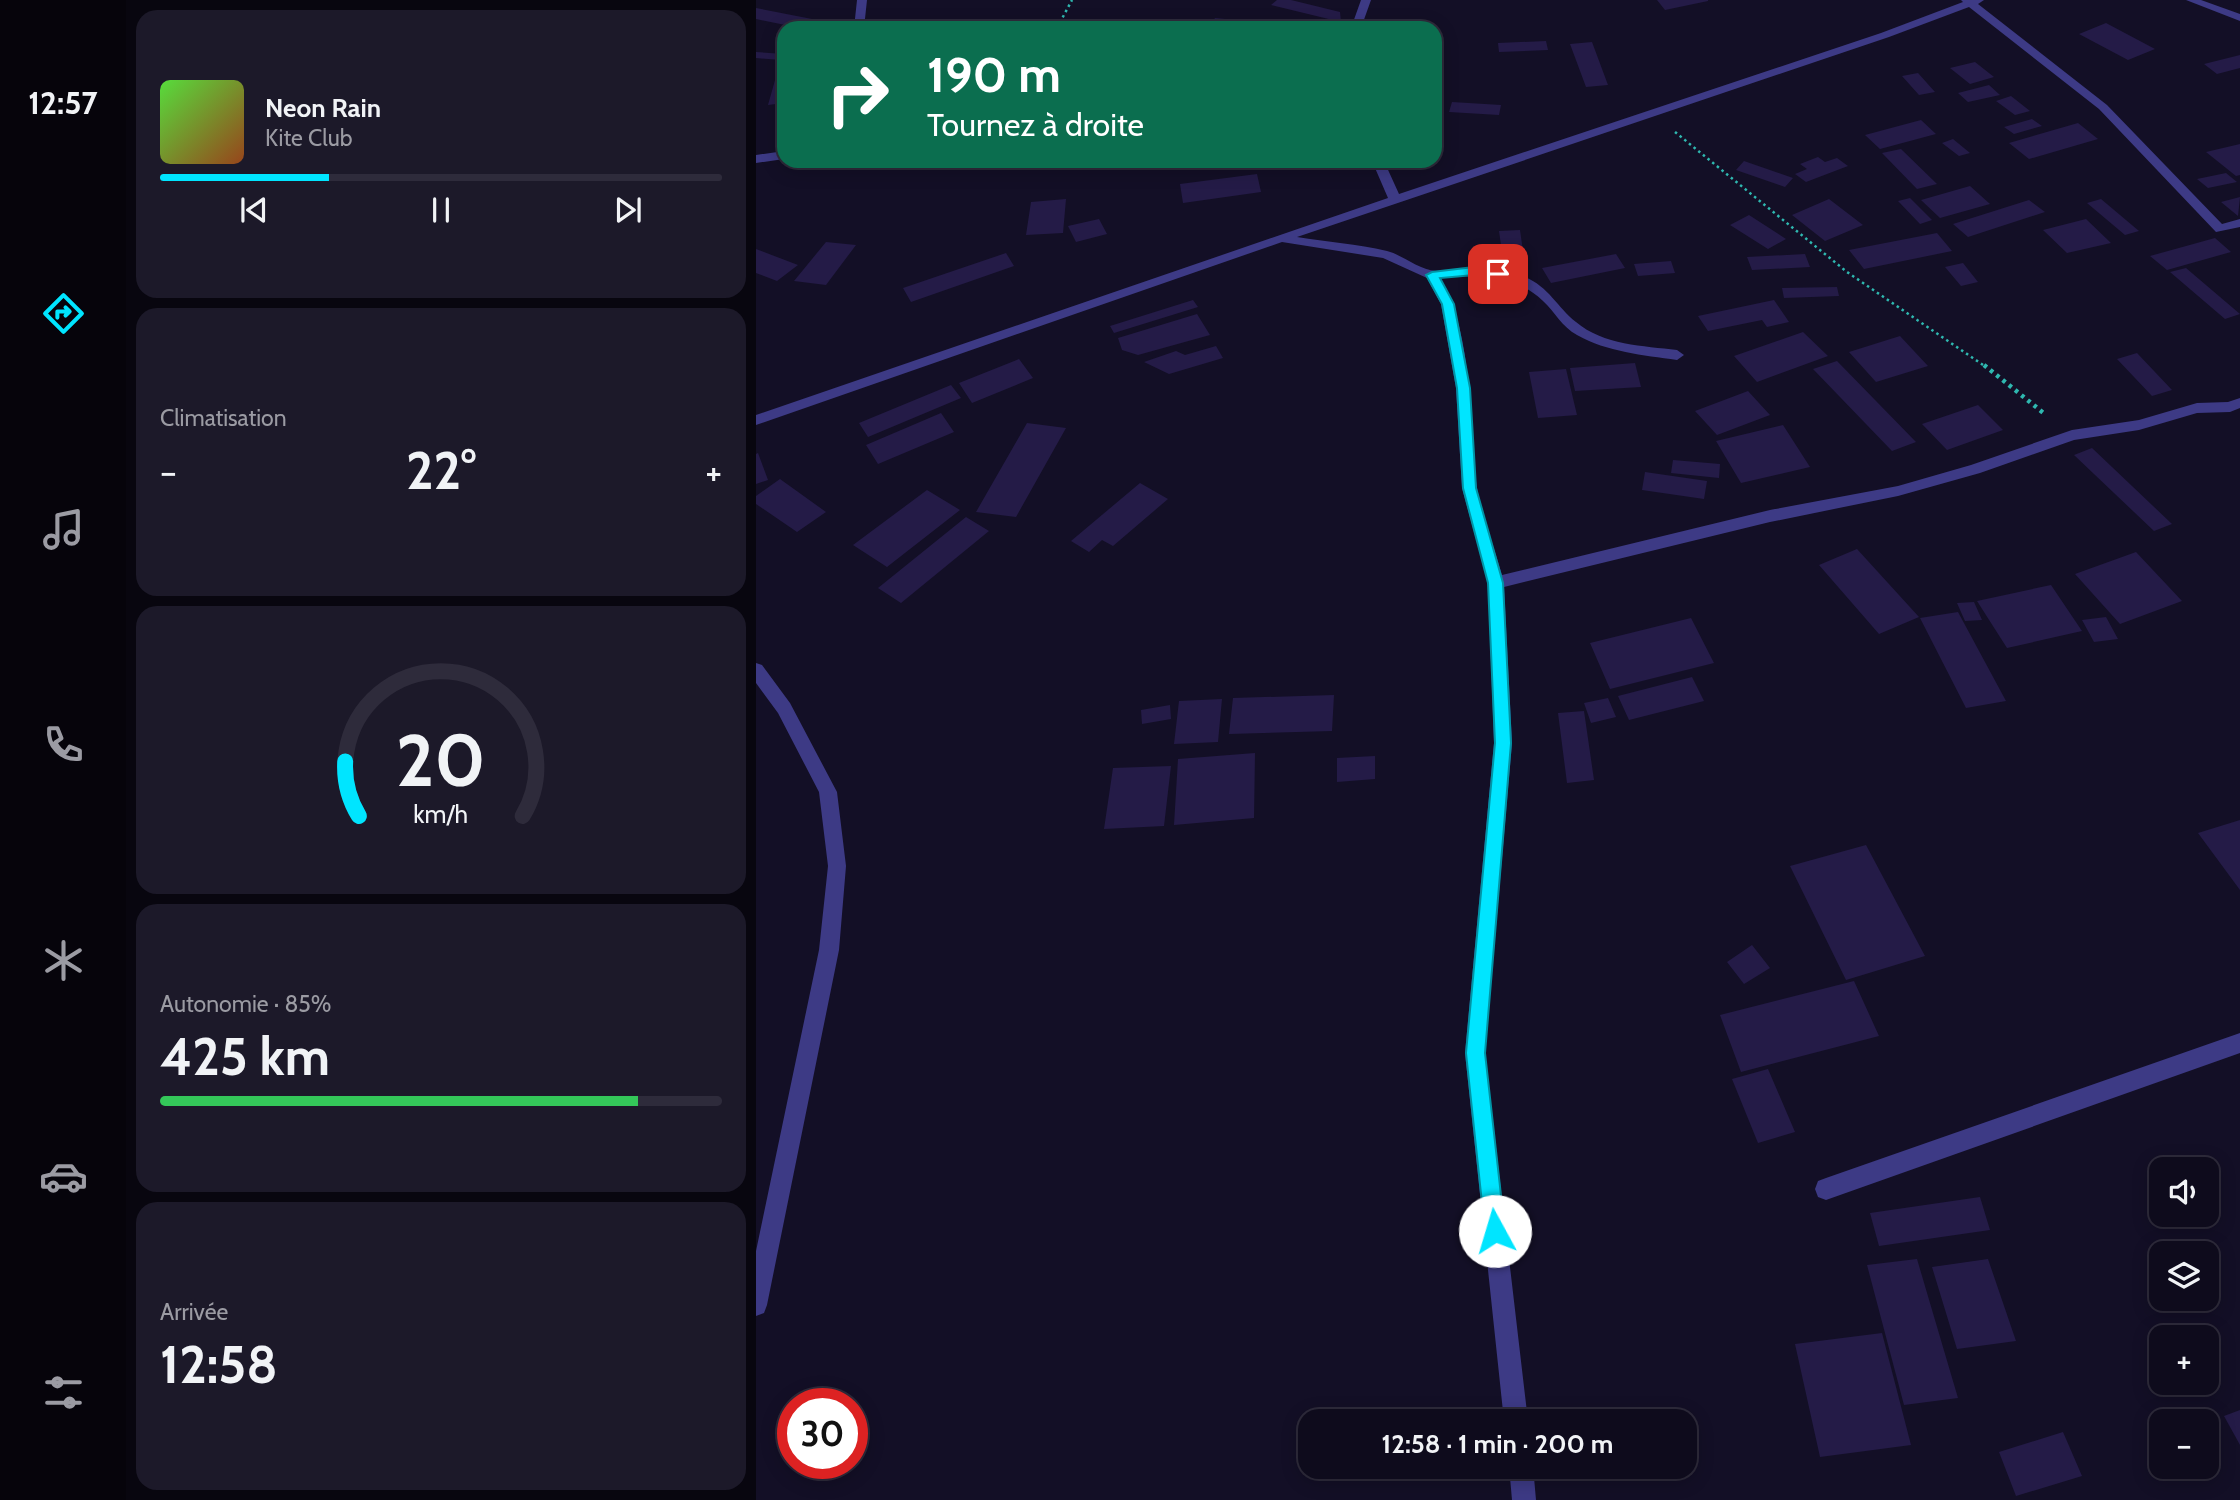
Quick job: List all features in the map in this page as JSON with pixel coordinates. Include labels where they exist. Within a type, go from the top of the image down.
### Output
[{"type":"street","points":[[860,21],[862,0]]},
{"type":"street","points":[[1358,21],[1366,0]]},
{"type":"street","points":[[2191,0],[2240,18]]},
{"type":"street","points":[[756,420],[1281,238],[1653,114],[1972,1],[2103,107],[2220,229],[2240,223]]},
{"type":"street","points":[[756,159],[777,156]]},
{"type":"street","points":[[1381,168],[1396,201]]},
{"type":"street","points":[[1281,238],[1386,255],[1432,275],[1474,271],[1521,277],[1549,299],[1573,326],[1617,346],[1677,355]]},
{"type":"street","points":[[1432,275],[1448,304],[1463,388],[1469,488],[1496,583],[1503,743],[1475,1053],[1515,1409]]},
{"type":"street","points":[[1496,583],[1770,516],[1898,491],[1975,469],[2072,435],[2139,425],[2197,408],[2230,407],[2240,403]]},
{"type":"street","points":[[756,670],[784,708],[828,792],[837,866],[828,950],[756,1305]]},
{"type":"street","points":[[1826,1188],[2240,1043]]},
{"type":"street","points":[[1522,1479],[1524,1500]]},
{"type":"path","points":[[1061,21],[1072,0]]},
{"type":"path","points":[[1653,114],[1847,272],[1978,361],[2072,435]]},
{"type":"building","points":[[1277,0],[1291,0],[1340,12],[1341,21],[1337,21],[1271,5]]},
{"type":"building","points":[[1657,0],[1708,0],[1708,1],[1665,10]]},
{"type":"building","points":[[756,8],[812,19],[777,21],[777,23],[756,19]]},
{"type":"building","points":[[1215,18],[1246,21],[1213,21]]},
{"type":"building","points":[[2106,23],[2155,49],[2128,60],[2079,34]]},
{"type":"building","points":[[1546,41],[1548,50],[1499,52],[1498,43]]},
{"type":"building","points":[[1592,42],[1608,85],[1586,87],[1570,44]]},
{"type":"building","points":[[756,52],[777,54],[777,60],[756,58]]},
{"type":"building","points":[[2240,55],[2240,68],[2217,74],[2204,64]]},
{"type":"building","points":[[1975,62],[1994,77],[1970,84],[1950,68]]},
{"type":"building","points":[[777,73],[777,104],[768,105]]},
{"type":"building","points":[[1918,73],[1935,92],[1919,95],[1902,76]]},
{"type":"building","points":[[1989,85],[2000,95],[1968,102],[1958,93]]},
{"type":"building","points":[[2011,96],[2030,111],[2015,115],[1996,101]]},
{"type":"building","points":[[1452,102],[1501,105],[1499,115],[1449,112]]},
{"type":"building","points":[[2032,119],[2042,126],[2014,134],[2004,127]]},
{"type":"building","points":[[1921,120],[1936,134],[1880,149],[1865,135]]},
{"type":"building","points":[[2078,123],[2098,139],[2029,159],[2009,143]]},
{"type":"building","points":[[1953,139],[1970,153],[1959,156],[1942,143]]},
{"type":"building","points":[[2240,144],[2240,175],[2236,176],[2206,152]]},
{"type":"building","points":[[1901,149],[1937,184],[1917,189],[1882,153]]},
{"type":"building","points":[[1818,157],[1825,162],[1837,158],[1848,166],[1806,182],[1795,174],[1807,169],[1800,164]]},
{"type":"building","points":[[1744,161],[1793,178],[1785,187],[1736,170]]},
{"type":"building","points":[[2226,173],[2237,182],[2208,188],[2197,179]]},
{"type":"building","points":[[1257,174],[1261,192],[1183,203],[1180,184]]},
{"type":"building","points":[[1970,186],[1990,204],[1940,218],[1921,200]]},
{"type":"building","points":[[2240,197],[2238,216],[2221,202]]},
{"type":"building","points":[[1910,198],[1932,220],[1920,224],[1898,201]]},
{"type":"building","points":[[1066,199],[1063,233],[1026,235],[1031,202]]},
{"type":"building","points":[[1829,199],[1863,225],[1825,241],[1792,215]]},
{"type":"building","points":[[2101,199],[2139,231],[2125,235],[2087,203]]},
{"type":"building","points":[[2029,200],[2045,212],[1968,237],[1953,224]]},
{"type":"building","points":[[1749,215],[1786,239],[1768,249],[1730,225]]},
{"type":"building","points":[[1099,219],[1107,234],[1076,242],[1068,226]]},
{"type":"building","points":[[2086,219],[2111,243],[2067,253],[2043,230]]},
{"type":"building","points":[[1520,230],[1525,265],[1504,266],[1499,231]]},
{"type":"building","points":[[1937,233],[1952,251],[1864,269],[1849,250]]},
{"type":"building","points":[[2215,238],[2231,252],[2167,270],[2150,256]]},
{"type":"building","points":[[826,242],[856,245],[826,285],[794,281]]},
{"type":"building","points":[[756,249],[798,265],[777,281],[756,273]]},
{"type":"building","points":[[1006,253],[1014,266],[911,302],[903,288]]},
{"type":"building","points":[[1616,254],[1625,268],[1551,283],[1542,268]]},
{"type":"building","points":[[1805,254],[1810,267],[1752,270],[1747,257]]},
{"type":"building","points":[[1671,261],[1675,273],[1638,276],[1634,264]]},
{"type":"building","points":[[1963,263],[1978,282],[1961,286],[1945,267]]},
{"type":"building","points":[[2186,268],[2240,314],[2225,319],[2170,272]]},
{"type":"building","points":[[1837,287],[1839,296],[1784,298],[1782,288]]},
{"type":"building","points":[[1193,300],[1198,307],[1114,333],[1110,326]]},
{"type":"building","points":[[1774,300],[1789,322],[1767,327],[1762,320],[1708,331],[1698,316]]},
{"type":"building","points":[[1197,314],[1210,335],[1138,355],[1122,350],[1118,338]]},
{"type":"building","points":[[1803,332],[1828,356],[1757,382],[1734,356]]},
{"type":"building","points":[[1900,336],[1928,366],[1876,382],[1849,352]]},
{"type":"building","points":[[1216,346],[1223,358],[1169,374],[1144,362],[1176,351],[1185,355]]},
{"type":"building","points":[[2137,353],[2172,390],[2152,396],[2117,359]]},
{"type":"building","points":[[1019,359],[1033,378],[972,403],[959,383]]},
{"type":"building","points":[[1837,361],[1916,442],[1892,451],[1813,369]]},
{"type":"building","points":[[1635,363],[1641,387],[1575,391],[1570,368]]},
{"type":"building","points":[[1566,369],[1577,415],[1538,418],[1529,372]]},
{"type":"building","points":[[951,385],[961,398],[868,437],[859,423]]},
{"type":"building","points":[[1748,391],[1770,415],[1717,435],[1695,411]]},
{"type":"building","points":[[1978,405],[2003,430],[1947,450],[1922,424]]},
{"type":"building","points":[[941,413],[954,432],[878,464],[866,445]]},
{"type":"building","points":[[1027,423],[1066,428],[1016,517],[976,512]]},
{"type":"building","points":[[1783,425],[1810,467],[1741,483],[1716,441]]},
{"type":"building","points":[[2092,448],[2172,524],[2154,531],[2074,455]]},
{"type":"building","points":[[758,453],[768,480],[756,484],[756,454]]},
{"type":"building","points":[[1673,460],[1720,464],[1719,478],[1671,473]]},
{"type":"building","points":[[1645,472],[1707,481],[1704,499],[1642,490]]},
{"type":"building","points":[[780,479],[826,512],[797,532],[756,504],[756,496]]},
{"type":"building","points":[[1140,483],[1168,499],[1113,546],[1102,540],[1089,552],[1071,541]]},
{"type":"building","points":[[927,490],[960,510],[887,567],[853,545]]},
{"type":"building","points":[[966,517],[989,531],[901,603],[878,588]]},
{"type":"building","points":[[1857,549],[1919,617],[1879,634],[1819,565]]},
{"type":"building","points":[[2136,552],[2182,601],[2120,624],[2075,574]]},
{"type":"building","points":[[2051,585],[2082,631],[2007,648],[1977,601]]},
{"type":"building","points":[[1974,602],[1982,620],[1965,621],[1957,603]]},
{"type":"building","points":[[1958,612],[2006,701],[1966,708],[1920,618]]},
{"type":"building","points":[[2106,617],[2118,639],[2094,642],[2082,620]]},
{"type":"building","points":[[1691,618],[1714,663],[1610,689],[1590,643]]},
{"type":"building","points":[[1692,677],[1704,701],[1629,720],[1618,696]]},
{"type":"building","points":[[1334,695],[1332,731],[1229,734],[1233,698]]},
{"type":"building","points":[[1608,698],[1616,717],[1591,723],[1584,703]]},
{"type":"building","points":[[1222,699],[1218,742],[1174,744],[1179,701]]},
{"type":"building","points":[[1170,705],[1171,719],[1142,724],[1141,710]]},
{"type":"building","points":[[1584,711],[1594,780],[1567,783],[1558,713]]},
{"type":"building","points":[[1255,753],[1254,818],[1174,825],[1178,759]]},
{"type":"building","points":[[1375,756],[1375,779],[1337,782],[1337,758]]},
{"type":"building","points":[[1171,766],[1164,826],[1104,829],[1113,768]]},
{"type":"building","points":[[2240,820],[2240,890],[2198,833]]},
{"type":"building","points":[[1866,845],[1925,956],[1846,980],[1790,866]]},
{"type":"building","points":[[1752,945],[1770,968],[1744,984],[1727,962]]},
{"type":"building","points":[[1854,981],[1879,1036],[1741,1072],[1720,1015]]},
{"type":"building","points":[[1768,1069],[1795,1132],[1758,1143],[1732,1079]]},
{"type":"building","points":[[1980,1197],[1990,1230],[1879,1246],[1870,1213]]},
{"type":"building","points":[[1917,1259],[1958,1398],[1904,1405],[1867,1265]]},
{"type":"building","points":[[1988,1259],[2016,1341],[1957,1349],[1932,1267]]},
{"type":"building","points":[[1882,1333],[1911,1445],[1820,1457],[1795,1344]]},
{"type":"building","points":[[2240,1410],[2240,1445],[2224,1416]]},
{"type":"building","points":[[2063,1432],[2082,1476],[2016,1496],[1999,1452]]},
{"type":"route","points":[[1495,1231],[1475,1053],[1503,743],[1496,583],[1469,488],[1463,388],[1448,304],[1432,275],[1474,271],[1498,274]]}]
